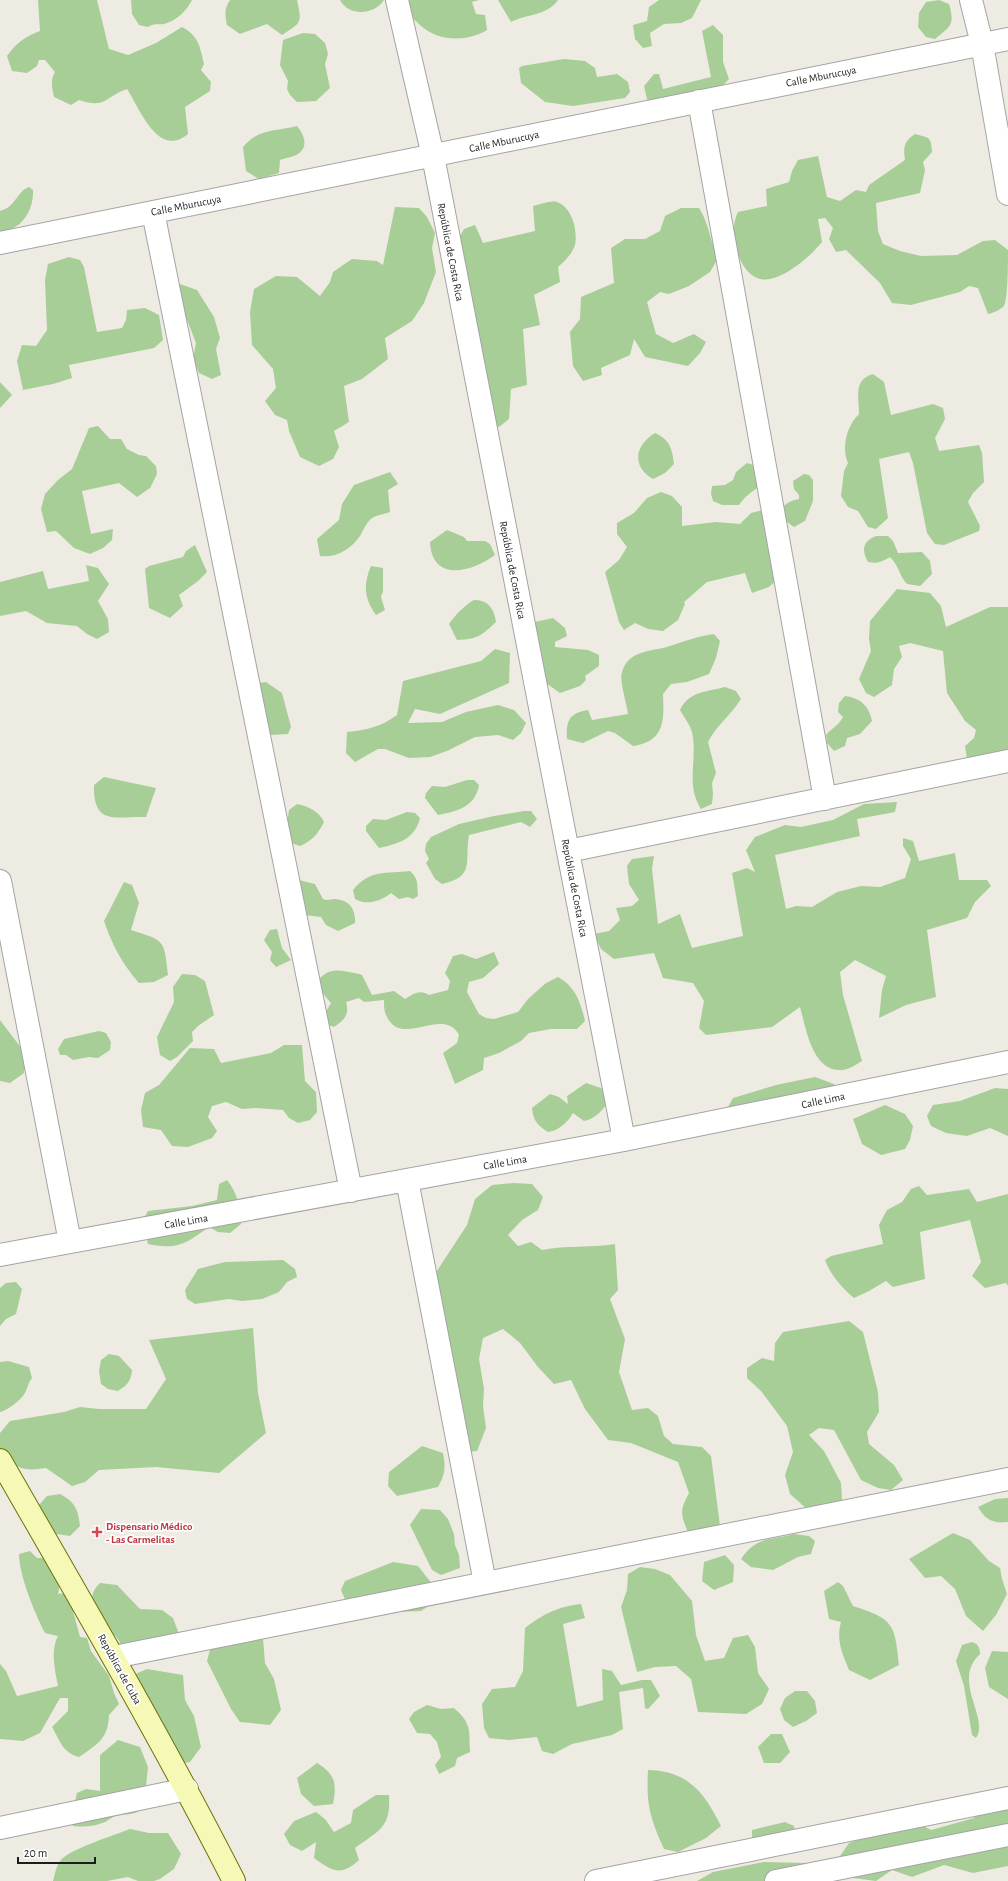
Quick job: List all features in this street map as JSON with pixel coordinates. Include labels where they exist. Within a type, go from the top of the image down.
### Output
[{"type":"main road","name":"República de Cuba","points":[[0,1460],[114,1657],[187,1789],[234,1881]]},
{"type":"street","name":"República de Costa Rica","points":[[398,0],[433,156],[624,1140]]},
{"type":"street","points":[[971,0],[982,44],[1008,194]]},
{"type":"street","name":"Calle Mburucuya","points":[[0,243],[1008,38]]},
{"type":"street","points":[[699,101],[826,799]]},
{"type":"street","points":[[153,212],[350,1191]]},
{"type":"street","points":[[568,851],[1008,761]]},
{"type":"street","points":[[0,881],[70,1242]]},
{"type":"street","name":"Calle Lima","points":[[0,1255],[624,1140],[1008,1062]]},
{"type":"street","points":[[407,1180],[486,1583]]},
{"type":"street","points":[[114,1657],[1008,1479]]},
{"type":"street","points":[[0,1828],[187,1789]]},
{"type":"street","points":[[596,1881],[1008,1798]]},
{"type":"street","points":[[776,1881],[1008,1835]]},
{"type":"green space","points":[[38,0],[97,0],[109,49],[128,55],[156,43],[182,27],[188,30],[198,42],[204,64],[201,70],[211,82],[210,91],[185,107],[188,134],[177,140],[168,140],[159,136],[144,119],[127,89],[100,103],[79,100],[71,105],[54,97],[52,81],[55,72],[45,60],[39,60],[37,66],[27,73],[12,71],[7,56],[22,40],[40,31]]},
{"type":"green space","points":[[131,0],[192,0],[185,11],[171,22],[148,27],[139,25],[132,14]]},
{"type":"green space","points":[[230,0],[297,0],[300,18],[297,24],[282,35],[267,24],[240,34],[227,25],[226,12]]},
{"type":"green space","points":[[340,0],[384,0],[374,9],[362,12],[349,9]]},
{"type":"green space","points":[[408,0],[479,0],[472,2],[476,14],[485,15],[487,30],[471,37],[462,38],[435,35],[427,31],[411,16]]},
{"type":"green space","points":[[498,0],[558,0],[542,12],[511,22]]},
{"type":"green space","points":[[659,0],[701,0],[692,18],[681,23],[664,24],[650,33],[652,46],[643,48],[635,39],[633,25],[647,21],[649,7]]},
{"type":"green space","points":[[939,0],[949,4],[952,16],[950,24],[945,31],[935,39],[926,37],[918,27],[919,13],[926,2]]},
{"type":"green space","points":[[713,25],[723,35],[723,62],[729,79],[718,90],[648,103],[644,86],[654,74],[659,74],[663,89],[711,77],[702,31]]},
{"type":"green space","points":[[303,33],[315,34],[325,43],[328,54],[325,64],[330,88],[316,101],[297,102],[290,95],[287,89],[288,81],[280,65],[283,40]]},
{"type":"green space","points":[[564,59],[585,61],[595,68],[597,77],[617,74],[628,82],[630,92],[625,98],[573,106],[545,102],[521,83],[519,68],[522,66]]},
{"type":"green space","points":[[297,126],[302,133],[304,140],[303,148],[298,154],[280,160],[279,173],[259,179],[246,171],[243,147],[249,141],[267,132]]},
{"type":"green space","points":[[915,134],[930,140],[932,152],[923,162],[925,170],[920,193],[876,203],[878,231],[883,244],[900,251],[921,256],[957,255],[983,241],[995,240],[1008,250],[1008,280],[1004,306],[988,314],[978,288],[969,286],[960,292],[911,305],[892,303],[880,283],[846,250],[836,252],[829,239],[833,228],[825,218],[818,219],[822,242],[812,253],[791,270],[777,277],[761,279],[753,276],[746,270],[735,244],[734,225],[737,214],[738,212],[767,206],[766,189],[789,182],[792,171],[798,160],[818,156],[827,197],[840,201],[856,190],[866,192],[869,185],[905,160],[904,152],[906,142]]},
{"type":"green space","points":[[29,187],[33,190],[33,197],[29,211],[25,218],[15,227],[0,231],[0,211],[10,206],[25,189]]},
{"type":"green space","points":[[548,202],[556,202],[567,209],[575,227],[575,245],[568,257],[558,267],[560,282],[534,295],[540,325],[523,329],[527,385],[511,389],[509,419],[499,427],[492,425],[456,243],[464,229],[475,225],[483,243],[535,231],[533,206]]},
{"type":"green space","points":[[395,207],[419,208],[427,217],[435,233],[432,248],[436,272],[424,303],[412,321],[385,338],[388,359],[362,379],[344,386],[349,422],[334,431],[339,447],[333,459],[319,466],[300,457],[289,431],[287,420],[275,415],[265,401],[276,388],[273,369],[252,345],[250,312],[254,289],[276,276],[297,277],[320,296],[330,282],[333,272],[352,259],[377,261],[383,265]]},
{"type":"green space","points":[[681,208],[699,208],[705,220],[718,258],[710,272],[689,286],[669,294],[660,292],[647,302],[656,334],[673,343],[694,334],[706,342],[700,353],[688,366],[645,357],[634,339],[630,355],[601,368],[602,375],[583,381],[573,366],[570,332],[580,319],[581,297],[614,283],[611,248],[625,239],[645,239],[660,231],[665,216]]},
{"type":"green space","points":[[69,257],[80,260],[84,267],[97,332],[122,328],[126,320],[127,310],[145,308],[159,315],[163,340],[154,348],[69,365],[72,378],[53,384],[23,390],[17,361],[22,345],[36,346],[47,330],[45,280],[48,264]]},
{"type":"green space","points":[[177,283],[197,290],[214,317],[220,338],[216,349],[221,375],[212,379],[199,373],[193,359],[196,343],[177,294]]},
{"type":"green space","points":[[873,374],[884,382],[891,415],[933,404],[943,408],[945,419],[935,438],[939,451],[979,445],[982,453],[984,482],[973,493],[968,502],[980,526],[979,531],[944,545],[935,544],[927,533],[913,463],[909,452],[879,459],[888,518],[876,529],[868,527],[858,511],[848,507],[841,496],[844,471],[848,463],[845,451],[846,437],[851,424],[859,414],[858,390],[862,380]]},
{"type":"green space","points":[[0,382],[12,395],[0,408]]},
{"type":"green space","points":[[98,426],[110,439],[121,439],[127,449],[139,455],[146,456],[156,466],[157,474],[150,488],[137,497],[119,483],[82,491],[91,534],[113,529],[112,540],[103,548],[90,554],[74,548],[56,531],[47,532],[41,509],[45,494],[58,480],[72,469],[89,428]]},
{"type":"green space","points":[[655,433],[664,439],[669,445],[674,464],[665,473],[653,479],[641,468],[638,456],[643,443]]},
{"type":"green space","points":[[747,463],[757,466],[766,481],[749,494],[739,505],[722,505],[713,501],[711,494],[712,486],[725,485],[733,480],[736,472]]},
{"type":"green space","points":[[390,472],[398,484],[388,490],[390,512],[372,518],[356,541],[347,549],[332,556],[320,556],[317,539],[339,520],[342,504],[354,485]]},
{"type":"green space","points":[[804,474],[809,475],[813,480],[813,501],[805,521],[794,527],[784,518],[782,510],[787,503],[799,499],[799,495],[794,489],[793,481]]},
{"type":"green space","points":[[661,492],[672,496],[682,507],[682,526],[716,522],[740,524],[751,513],[763,510],[780,577],[769,587],[752,593],[745,573],[707,582],[684,602],[685,604],[678,620],[663,631],[648,629],[635,623],[624,630],[619,622],[605,572],[619,560],[627,547],[617,534],[617,523],[634,513],[647,498]]},
{"type":"green space","points":[[447,530],[464,537],[467,541],[485,541],[490,544],[495,555],[486,561],[465,569],[445,569],[438,564],[432,555],[430,542]]},
{"type":"green space","points":[[876,536],[888,536],[893,541],[898,553],[922,552],[930,561],[932,574],[920,586],[907,584],[890,557],[879,562],[868,562],[864,554],[864,546],[868,540]]},
{"type":"green space","points":[[195,545],[207,572],[198,581],[179,595],[183,606],[170,618],[149,608],[145,569],[149,566],[183,557],[186,551]]},
{"type":"green space","points":[[86,565],[98,568],[109,584],[98,601],[108,619],[109,632],[97,639],[87,634],[77,626],[47,623],[26,611],[0,616],[0,582],[43,571],[48,589],[89,581]]},
{"type":"green space","points":[[371,566],[383,568],[383,591],[381,597],[385,610],[376,615],[369,603],[366,591],[368,573]]},
{"type":"green space","points":[[897,589],[930,593],[941,606],[946,627],[990,607],[1008,607],[1008,757],[967,758],[965,746],[974,738],[976,730],[965,721],[947,693],[943,651],[910,643],[899,646],[902,657],[894,669],[892,685],[874,697],[866,693],[859,679],[871,651],[869,639],[870,621]]},
{"type":"green space","points":[[474,600],[483,601],[490,606],[494,613],[496,622],[487,631],[475,638],[457,640],[449,624],[460,610]]},
{"type":"green space","points":[[553,618],[565,628],[567,636],[555,642],[555,647],[588,650],[599,655],[599,666],[585,676],[586,680],[580,686],[560,693],[546,683],[535,622]]},
{"type":"green space","points":[[714,634],[720,641],[716,658],[709,674],[687,682],[671,684],[663,694],[663,713],[660,728],[651,740],[633,746],[615,733],[608,731],[583,743],[567,739],[568,723],[577,713],[588,710],[592,720],[628,714],[621,676],[625,665],[630,659],[642,653],[697,637]]},
{"type":"green space","points":[[495,649],[510,653],[509,683],[440,714],[415,709],[408,723],[442,722],[466,712],[498,705],[514,710],[526,723],[521,733],[513,740],[498,735],[475,737],[447,751],[430,757],[409,758],[385,749],[378,749],[355,762],[346,753],[347,732],[373,727],[397,715],[403,681],[481,661]]},
{"type":"green space","points":[[266,682],[282,693],[291,727],[288,734],[270,735],[264,725],[258,683]]},
{"type":"green space","points":[[725,687],[736,691],[741,699],[711,736],[708,742],[716,773],[712,783],[712,804],[701,809],[696,800],[694,790],[694,752],[692,732],[680,710],[688,699],[693,696],[705,691]]},
{"type":"green space","points":[[845,696],[860,701],[869,711],[872,721],[860,734],[847,738],[845,746],[834,751],[827,743],[826,735],[839,723],[843,717],[838,712],[839,703]]},
{"type":"green space","points":[[104,777],[156,788],[146,817],[116,818],[102,813],[97,808],[94,785]]},
{"type":"green space","points":[[467,780],[474,780],[479,785],[474,798],[470,803],[459,810],[438,815],[425,798],[426,793],[432,786],[445,787]]},
{"type":"green space","points":[[897,802],[895,812],[857,819],[860,836],[775,855],[786,909],[796,906],[812,907],[837,892],[861,886],[880,887],[905,878],[911,859],[903,846],[903,838],[913,841],[919,861],[955,853],[959,880],[987,880],[991,886],[975,902],[967,918],[927,930],[936,997],[906,1005],[879,1018],[882,990],[886,976],[855,960],[840,972],[843,995],[862,1061],[850,1068],[844,1070],[832,1069],[824,1064],[817,1056],[808,1037],[800,1007],[772,1027],[706,1035],[699,1028],[704,1001],[693,983],[663,978],[654,953],[614,959],[601,949],[594,934],[609,931],[620,920],[616,908],[632,906],[639,900],[629,884],[627,866],[632,859],[654,856],[652,869],[658,924],[680,914],[692,948],[743,936],[732,873],[747,868],[755,872],[746,850],[755,837],[785,825],[801,827],[833,820],[864,804]]},
{"type":"green space","points":[[297,804],[313,810],[320,815],[324,822],[314,837],[300,846],[291,843],[287,823],[289,810]]},
{"type":"green space","points":[[524,811],[531,811],[537,819],[530,827],[521,822],[469,835],[467,861],[464,872],[460,877],[453,881],[442,884],[435,879],[426,863],[429,859],[425,851],[426,844],[431,837],[459,824]]},
{"type":"green space","points":[[407,812],[415,813],[420,818],[414,831],[410,836],[393,845],[379,848],[366,831],[366,826],[373,819],[386,820]]},
{"type":"green space","points":[[410,871],[415,877],[417,885],[418,896],[413,899],[408,897],[399,899],[391,893],[374,902],[364,902],[355,899],[353,890],[359,883],[366,879],[379,874]]},
{"type":"green space","points":[[299,880],[315,884],[323,899],[345,901],[353,910],[355,923],[338,931],[326,925],[321,917],[305,915]]},
{"type":"green space","points":[[124,882],[132,885],[139,903],[131,930],[157,940],[164,948],[168,975],[154,982],[139,983],[118,954],[104,921]]},
{"type":"green space","points":[[277,929],[282,948],[291,960],[276,967],[270,960],[272,952],[264,940],[270,930]]},
{"type":"green space","points":[[494,952],[499,964],[483,978],[469,982],[467,992],[479,1014],[486,1018],[494,1019],[518,1012],[528,999],[546,983],[558,977],[573,990],[585,1021],[577,1029],[551,1029],[529,1033],[521,1041],[499,1053],[484,1058],[483,1070],[455,1084],[443,1053],[457,1043],[459,1035],[452,1027],[443,1024],[401,1029],[393,1025],[386,1015],[384,1010],[384,1000],[364,1002],[359,998],[346,1002],[347,1014],[341,1022],[334,1027],[324,1023],[324,1015],[331,1003],[320,990],[319,979],[328,972],[337,970],[362,975],[372,995],[394,991],[405,999],[420,992],[429,995],[448,990],[450,981],[445,973],[453,956],[462,954],[476,959]]},
{"type":"green space","points":[[182,974],[195,975],[205,981],[214,1015],[192,1032],[193,1041],[177,1057],[170,1061],[160,1055],[157,1037],[174,1002],[173,987]]},
{"type":"green space","points":[[0,1020],[25,1053],[24,1073],[10,1083],[0,1081]]},
{"type":"green space","points":[[99,1031],[106,1033],[111,1042],[110,1050],[98,1058],[89,1057],[73,1060],[66,1055],[60,1055],[58,1049],[64,1039]]},
{"type":"green space","points":[[284,1045],[302,1045],[305,1081],[316,1092],[317,1112],[310,1120],[298,1123],[289,1118],[283,1110],[256,1108],[242,1109],[226,1102],[212,1106],[208,1117],[217,1131],[212,1138],[188,1147],[172,1146],[161,1130],[143,1127],[141,1110],[145,1093],[159,1085],[190,1048],[214,1049],[221,1063],[271,1053]]},
{"type":"green space","points":[[815,1077],[834,1084],[836,1090],[735,1115],[728,1107],[733,1098],[776,1085]]},
{"type":"green space","points":[[586,1083],[601,1088],[609,1099],[599,1113],[584,1121],[573,1113],[562,1126],[548,1132],[538,1124],[533,1116],[532,1108],[550,1094],[559,1097],[568,1104],[567,1096]]},
{"type":"green space","points":[[995,1088],[1008,1089],[1008,1136],[990,1128],[967,1136],[946,1133],[931,1126],[927,1116],[933,1105],[960,1101]]},
{"type":"green space","points":[[885,1105],[905,1114],[913,1126],[910,1140],[905,1149],[881,1155],[862,1144],[853,1119]]},
{"type":"green space","points":[[227,1180],[236,1195],[241,1218],[241,1224],[230,1233],[218,1232],[209,1227],[194,1238],[174,1246],[158,1246],[148,1244],[143,1220],[148,1211],[192,1206],[217,1200],[219,1184]]},
{"type":"green space","points":[[514,1183],[532,1184],[543,1197],[538,1210],[522,1220],[508,1235],[518,1246],[531,1242],[542,1250],[615,1244],[618,1290],[610,1299],[625,1339],[619,1372],[632,1410],[648,1408],[658,1416],[664,1436],[673,1444],[702,1447],[711,1456],[720,1526],[688,1532],[682,1512],[689,1493],[678,1462],[631,1443],[608,1440],[585,1409],[571,1380],[554,1384],[538,1367],[520,1343],[503,1329],[483,1338],[479,1359],[484,1389],[483,1406],[486,1428],[477,1451],[467,1452],[433,1277],[467,1225],[475,1199],[492,1185]]},
{"type":"green space","points":[[919,1186],[927,1195],[969,1189],[977,1202],[1008,1194],[1008,1286],[1006,1283],[985,1288],[972,1276],[981,1262],[970,1220],[920,1232],[925,1279],[893,1287],[886,1281],[854,1298],[845,1290],[833,1276],[825,1260],[831,1256],[883,1244],[879,1225],[887,1210],[902,1202],[911,1189]]},
{"type":"green space","points":[[283,1260],[295,1269],[297,1277],[287,1282],[279,1292],[262,1299],[242,1301],[229,1299],[195,1304],[187,1299],[185,1290],[198,1269],[225,1262]]},
{"type":"green space","points":[[16,1282],[22,1289],[16,1314],[6,1319],[0,1326],[0,1288],[6,1283]]},
{"type":"green space","points":[[849,1321],[863,1332],[878,1392],[879,1412],[867,1432],[869,1444],[894,1465],[903,1480],[891,1490],[878,1488],[861,1480],[834,1430],[819,1428],[809,1435],[824,1451],[841,1483],[842,1500],[827,1509],[807,1509],[790,1494],[785,1475],[793,1452],[787,1426],[761,1391],[747,1378],[747,1368],[762,1358],[774,1361],[775,1343],[783,1332]]},
{"type":"green space","points":[[253,1328],[258,1393],[266,1433],[219,1473],[156,1467],[99,1470],[85,1482],[72,1486],[46,1468],[20,1468],[0,1452],[0,1433],[10,1421],[64,1412],[80,1407],[99,1409],[146,1409],[166,1379],[149,1340]]},
{"type":"green space","points":[[109,1354],[119,1356],[132,1370],[131,1378],[128,1383],[118,1391],[108,1389],[101,1384],[99,1371],[101,1360]]},
{"type":"green space","points":[[8,1361],[29,1367],[32,1378],[21,1399],[0,1412],[0,1362]]},
{"type":"green space","points":[[422,1446],[443,1453],[444,1471],[438,1487],[397,1496],[388,1486],[389,1472]]},
{"type":"green space","points":[[60,1494],[72,1503],[78,1515],[80,1526],[70,1536],[50,1533],[43,1521],[39,1505],[47,1496]]},
{"type":"green space","points":[[1008,1498],[1008,1522],[994,1522],[990,1520],[978,1507],[995,1499]]},
{"type":"green space","points":[[421,1509],[440,1510],[448,1519],[454,1534],[455,1545],[459,1555],[460,1568],[441,1575],[432,1570],[410,1525]]},
{"type":"green space","points":[[953,1533],[970,1540],[989,1561],[1000,1568],[1007,1594],[996,1615],[983,1631],[966,1616],[955,1589],[941,1576],[925,1578],[909,1559]]},
{"type":"green space","points":[[794,1534],[809,1536],[815,1541],[811,1554],[798,1557],[773,1570],[751,1567],[741,1559],[747,1551],[759,1542]]},
{"type":"green space","points":[[30,1551],[37,1558],[48,1558],[60,1582],[58,1594],[68,1593],[74,1602],[73,1611],[80,1637],[87,1638],[91,1651],[109,1676],[119,1704],[109,1715],[107,1730],[101,1740],[79,1757],[69,1753],[60,1742],[52,1727],[68,1711],[68,1698],[60,1698],[40,1733],[23,1741],[0,1739],[0,1664],[6,1671],[17,1696],[58,1686],[54,1648],[58,1636],[45,1633],[32,1605],[22,1573],[19,1554]]},
{"type":"green space","points":[[725,1555],[734,1565],[733,1582],[714,1590],[702,1581],[704,1562]]},
{"type":"green space","points":[[393,1562],[418,1566],[433,1585],[439,1599],[421,1611],[395,1612],[347,1604],[341,1590],[345,1581]]},
{"type":"green space","points":[[640,1567],[655,1569],[670,1575],[692,1601],[696,1635],[705,1661],[724,1658],[733,1638],[748,1635],[755,1647],[758,1673],[769,1689],[762,1704],[746,1714],[698,1712],[691,1679],[676,1666],[655,1667],[637,1672],[621,1607],[627,1590],[628,1574]]},
{"type":"green space","points":[[838,1582],[843,1586],[853,1606],[884,1619],[890,1625],[896,1640],[899,1665],[870,1680],[849,1670],[839,1641],[841,1622],[829,1619],[824,1591]]},
{"type":"green space","points":[[100,1583],[117,1585],[140,1609],[162,1610],[173,1618],[179,1634],[172,1656],[162,1660],[147,1661],[142,1664],[122,1665],[118,1651],[120,1642],[97,1614],[93,1606],[92,1599],[94,1591]]},
{"type":"green space","points":[[581,1604],[585,1618],[563,1624],[577,1707],[603,1700],[602,1669],[612,1671],[621,1685],[642,1680],[651,1680],[660,1696],[648,1709],[645,1708],[643,1688],[619,1692],[623,1729],[612,1735],[572,1744],[553,1754],[542,1751],[537,1737],[509,1740],[489,1738],[484,1728],[482,1704],[492,1689],[515,1687],[523,1671],[525,1628],[539,1618],[558,1609]]},
{"type":"green space","points":[[213,1638],[263,1638],[265,1663],[274,1679],[281,1710],[270,1725],[240,1722],[231,1709],[207,1661]]},
{"type":"green space","points":[[972,1642],[978,1646],[980,1652],[972,1665],[969,1676],[972,1699],[978,1720],[979,1730],[976,1738],[972,1735],[964,1686],[956,1661],[962,1645]]},
{"type":"green space","points":[[992,1651],[1008,1652],[1008,1699],[989,1687],[985,1668]]},
{"type":"green space","points":[[147,1669],[183,1675],[185,1700],[194,1716],[201,1747],[190,1762],[185,1763],[160,1760],[133,1675]]},
{"type":"green space","points":[[795,1691],[807,1691],[815,1701],[817,1713],[806,1721],[793,1727],[784,1720],[780,1709],[785,1698]]},
{"type":"green space","points":[[427,1705],[441,1709],[454,1708],[467,1723],[469,1733],[470,1752],[457,1758],[455,1766],[439,1774],[435,1765],[441,1757],[437,1742],[430,1734],[417,1733],[409,1719],[414,1712]]},
{"type":"green space","points":[[771,1734],[782,1734],[790,1752],[780,1763],[764,1763],[758,1747]]},
{"type":"green space","points":[[118,1740],[140,1747],[148,1767],[146,1787],[148,1802],[138,1812],[114,1817],[95,1825],[84,1827],[73,1826],[71,1818],[77,1793],[86,1789],[100,1791],[100,1755]]},
{"type":"green space","points":[[317,1763],[328,1771],[333,1780],[335,1790],[333,1804],[314,1806],[301,1794],[297,1778]]},
{"type":"green space","points":[[648,1770],[674,1774],[684,1779],[701,1794],[715,1814],[721,1826],[706,1838],[678,1852],[664,1849],[655,1828],[648,1802]]},
{"type":"green space","points":[[1008,1788],[1008,1866],[973,1873],[944,1865],[912,1877],[892,1870],[876,1881],[853,1878],[840,1856],[849,1843],[914,1821],[931,1830],[974,1818],[988,1798]]},
{"type":"green space","points":[[376,1795],[389,1795],[388,1815],[382,1827],[377,1832],[355,1848],[359,1860],[347,1869],[331,1869],[314,1858],[316,1842],[302,1851],[290,1845],[284,1834],[294,1821],[316,1812],[325,1819],[334,1832],[351,1823],[353,1810]]},
{"type":"green space","points":[[785,1822],[794,1826],[796,1835],[752,1847],[752,1830]]},
{"type":"green space","points":[[130,1829],[149,1833],[168,1833],[181,1854],[174,1869],[160,1879],[154,1881],[138,1881],[128,1877],[107,1881],[53,1881],[61,1860],[73,1851]]},
{"type":"green space","points":[[764,1862],[809,1863],[807,1873],[792,1881],[697,1881],[713,1872]]},
{"type":"place","name":"Dispensario Médico - Las Carmelitas","points":[[97,1532]]}]
